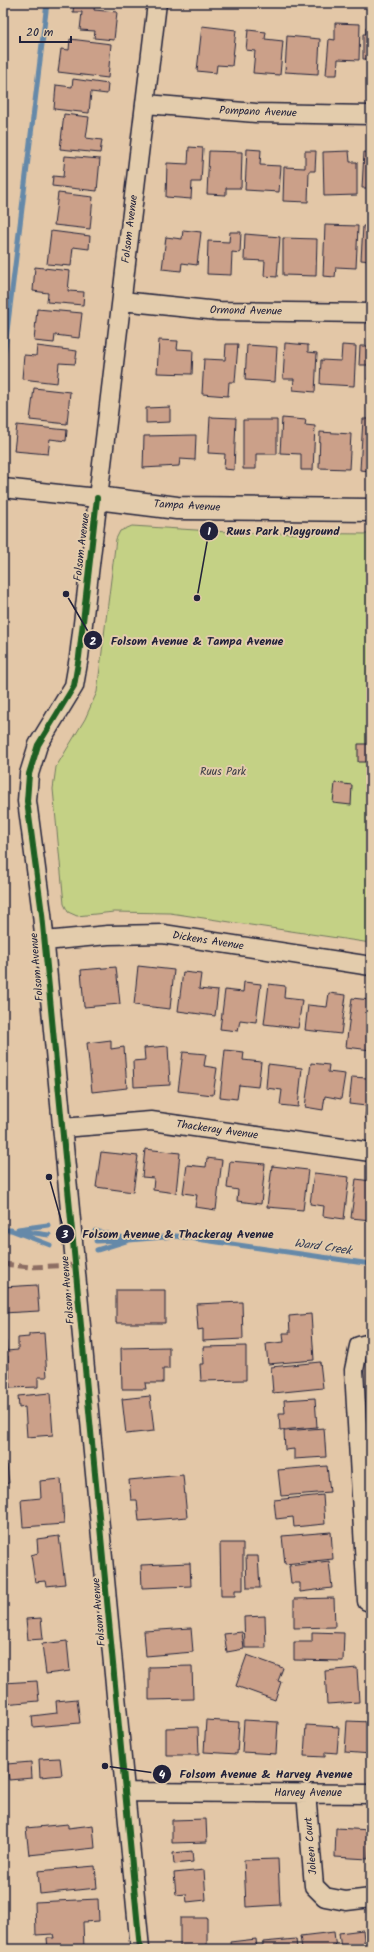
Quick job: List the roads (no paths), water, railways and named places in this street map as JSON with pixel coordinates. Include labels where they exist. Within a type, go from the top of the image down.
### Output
[{"type":"street","name":"Folsom Avenue","points":[[140,1949],[45,941],[27,801],[29,774],[38,746],[74,686],[79,657],[157,3]]},
{"type":"street","name":"Pompano Avenue","points":[[146,104],[256,113],[371,115]]},
{"type":"street","name":"Ormond Avenue","points":[[122,301],[218,311],[371,313]]},
{"type":"street","name":"Tampa Avenue","points":[[3,488],[177,508],[371,510]]},
{"type":"street","name":"Dickens Avenue","points":[[45,941],[108,935],[163,934],[371,966]]},
{"type":"street","name":"Thackeray Avenue","points":[[62,1128],[151,1121],[371,1152]]},
{"type":"street","points":[[371,1343],[359,1346],[354,1370],[367,1600],[371,1602]]},
{"type":"street","name":"Harvey Avenue","points":[[126,1792],[371,1794]]},
{"type":"street","name":"Joleen Court","points":[[306,1793],[314,1886],[325,1897],[346,1901],[371,1898]]},
{"type":"waterway","points":[[3,364],[47,3]]},
{"type":"waterway","name":"Ward Creek","points":[[18,1229],[48,1225]]},
{"type":"waterway","name":"Ward Creek","points":[[3,1230],[11,1230],[50,1245]]},
{"type":"waterway","name":"Ward Creek","points":[[20,1231],[49,1235]]},
{"type":"waterway","name":"Ward Creek","points":[[95,1231],[128,1239]]},
{"type":"waterway","name":"Ward Creek","points":[[97,1250],[129,1240],[176,1236],[371,1264]]},
{"type":"waterway","name":"Ward Creek","points":[[96,1241],[122,1240]]},
{"type":"place","name":"Folsom Avenue & Tampa Avenue","points":[[66,594]]},
{"type":"place","name":"Ruus Park Playground","points":[[197,598]]},
{"type":"place","name":"Folsom Avenue & Thackeray Avenue","points":[[49,1177]]},
{"type":"place","name":"Folsom Avenue & Harvey Avenue","points":[[105,1766]]},
{"type":"park label","name":"Ruus Park","points":[[223,772]]}]
